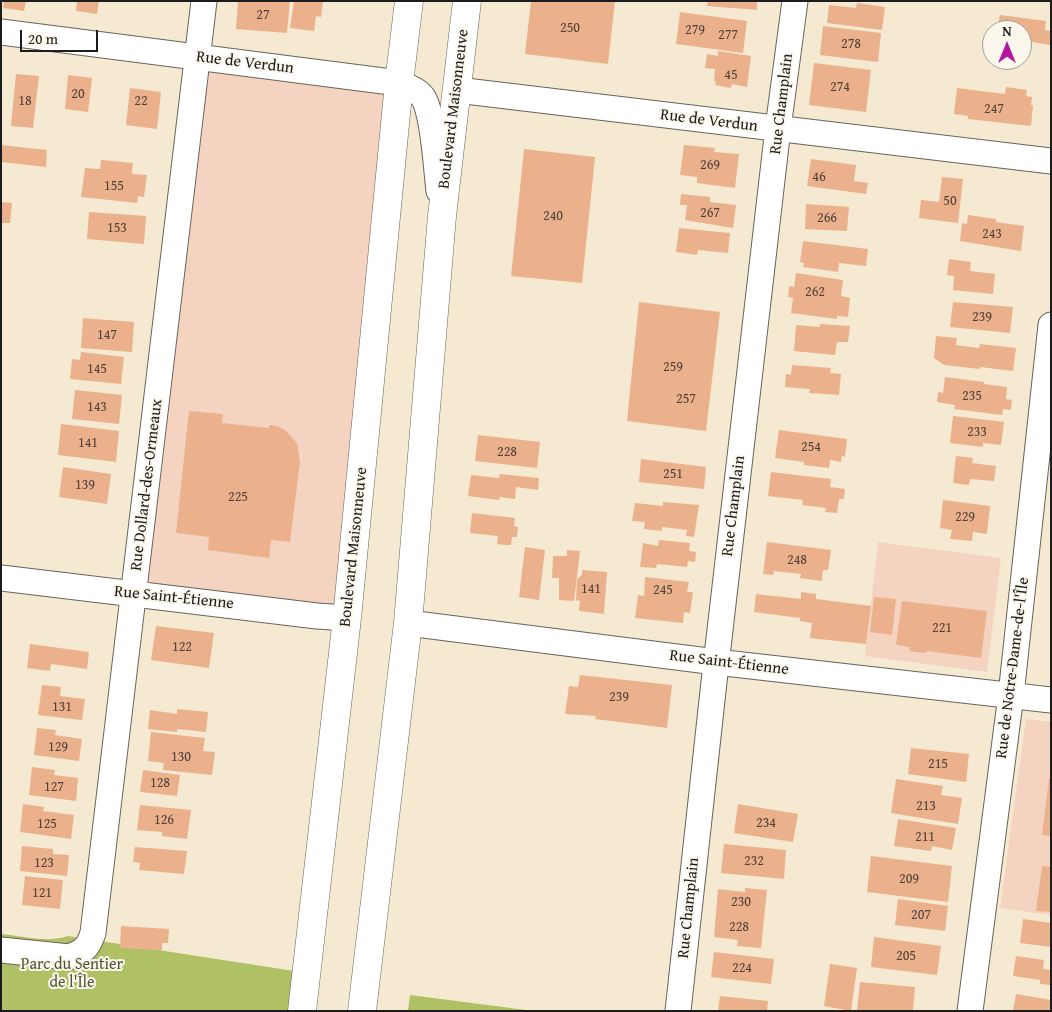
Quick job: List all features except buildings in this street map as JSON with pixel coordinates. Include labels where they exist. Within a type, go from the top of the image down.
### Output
[{"type":"main road","name":"Boulevard Maisonneuve","points":[[302,1011],[347,618],[399,83],[409,1]]},
{"type":"main road","name":"Boulevard Maisonneuve","points":[[362,1011],[408,623],[442,216],[467,1]]},
{"type":"street","name":"Rue Dollard-des-Ormeaux","points":[[1,950],[69,957],[79,953],[88,946],[93,933],[204,1]]},
{"type":"street","name":"Rue Champlain","points":[[678,1011],[716,662],[778,128],[795,1]]},
{"type":"street","name":"Rue de Verdun","points":[[1,32],[399,83]]},
{"type":"street","name":"Boulevard Maisonneuve","points":[[399,83],[417,91],[424,99],[428,110],[442,216]]},
{"type":"street","name":"Rue de Verdun","points":[[457,90],[1051,162]]},
{"type":"street","name":"Rue de Notre-Dame-de-l'Île","points":[[970,1011],[1011,695],[1051,325]]},
{"type":"street","name":"Rue Saint-Étienne","points":[[1,578],[347,618]]},
{"type":"street","name":"Rue Saint-Étienne","points":[[408,623],[716,662],[1051,700]]},
{"type":"shaded area","points":[[197,57],[399,83],[347,618],[134,594]]},
{"type":"shaded area","points":[[878,542],[1001,558],[987,672],[865,656]]},
{"type":"shaded area","points":[[1026,719],[1051,722],[1051,915],[1000,908]]},
{"type":"green space","name":"Parc du Sentier de l'Île","points":[[1,934],[43,939],[68,936],[294,971],[289,1011],[1,1011]]},
{"type":"green space","points":[[410,995],[534,1011],[408,1011]]}]
